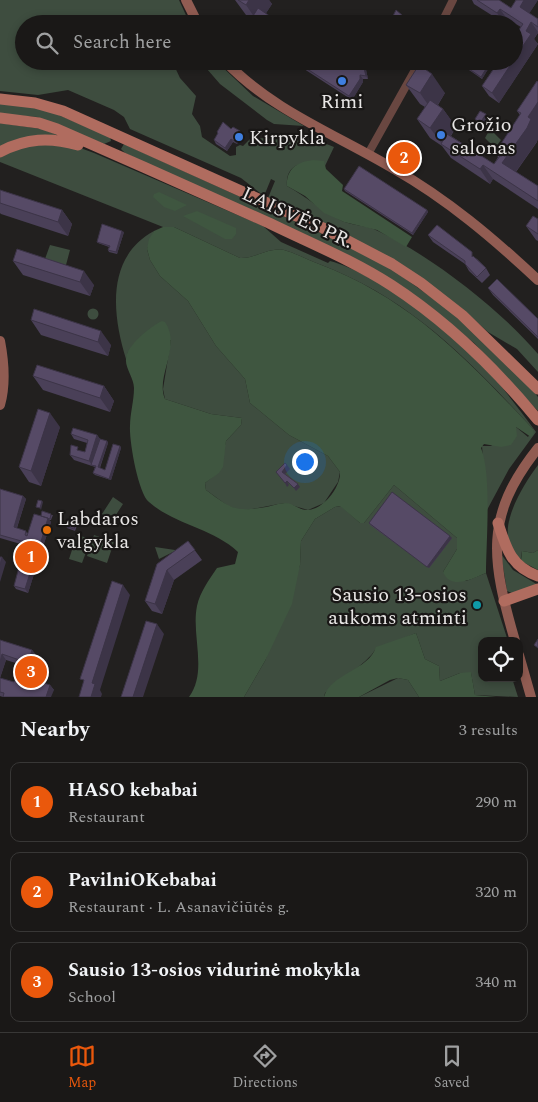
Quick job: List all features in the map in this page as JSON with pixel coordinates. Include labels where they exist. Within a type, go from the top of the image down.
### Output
[{"type":"main road","points":[[186,0],[194,15]]},
{"type":"main road","points":[[234,70],[255,90],[275,103],[368,154],[415,182],[460,213],[485,232],[538,280]]},
{"type":"main road","name":"LAISVĖS PR.","points":[[0,99],[35,103],[70,114],[370,251],[422,283],[462,314],[538,389]]},
{"type":"main road","name":"LAISVĖS PR.","points":[[0,118],[38,123],[57,129],[340,256],[391,285],[438,318],[497,372],[538,420]]},
{"type":"main road","points":[[0,152],[25,142],[50,139],[121,158]]},
{"type":"main road","points":[[0,340],[4,368],[4,389],[0,405]]},
{"type":"main road","points":[[514,637],[498,575],[496,549],[498,523],[509,490],[538,448]]},
{"type":"main road","points":[[498,523],[509,556],[522,569],[538,576]]},
{"type":"main road","points":[[504,601],[538,589]]},
{"type":"main road","points":[[523,669],[531,697]]},
{"type":"street","points":[[446,15],[453,0]]},
{"type":"street","points":[[368,154],[415,70]]},
{"type":"green space","points":[[0,0],[179,0],[186,15],[15,15],[15,70],[176,70],[180,78],[196,96],[192,114],[200,126],[202,137],[230,156],[236,155],[236,147],[243,146],[250,139],[256,138],[319,141],[334,147],[325,166],[323,161],[304,163],[293,168],[287,178],[287,186],[342,221],[374,229],[398,241],[464,285],[505,320],[538,354],[538,372],[517,349],[488,332],[460,307],[268,198],[275,181],[271,179],[264,196],[241,178],[130,129],[124,117],[114,110],[68,90],[38,95],[0,91]]},
{"type":"green space","points":[[208,70],[226,70],[253,96],[304,126],[274,124],[220,84]]},
{"type":"green space","points":[[0,103],[45,109],[110,137],[111,141],[104,144],[37,117],[0,114]]},
{"type":"green space","points":[[0,123],[42,129],[58,135],[28,138],[0,147]]},
{"type":"green space","points":[[490,129],[501,140],[495,148],[485,138]]},
{"type":"green space","points":[[33,143],[75,146],[263,226],[281,242],[328,263],[330,261],[349,268],[371,279],[394,292],[439,325],[478,359],[536,432],[509,469],[487,510],[482,446],[491,446],[516,427],[528,437],[533,429],[461,355],[436,333],[410,313],[352,278],[293,253],[284,250],[272,250],[251,257],[240,258],[174,227],[163,227],[0,162],[0,156]]},
{"type":"green space","points":[[124,144],[362,252],[393,270],[449,310],[522,377],[538,397],[538,411],[474,343],[423,301],[125,153],[121,149]]},
{"type":"green space","points":[[313,160],[324,161],[326,169],[343,185],[342,191],[412,237],[406,247],[377,230],[344,222],[324,213],[305,196],[287,186],[288,175],[294,167]]},
{"type":"green space","points":[[159,192],[187,205],[175,211],[164,207],[153,197],[154,194]]},
{"type":"green space","points":[[197,211],[236,228],[236,234],[232,239],[225,239],[183,216]]},
{"type":"green space","points":[[163,227],[174,227],[240,258],[251,257],[272,250],[284,250],[352,278],[410,313],[436,333],[485,379],[533,429],[534,434],[531,437],[516,427],[517,436],[511,445],[501,447],[484,444],[481,448],[487,492],[486,573],[475,578],[457,582],[447,578],[443,572],[457,549],[457,538],[394,485],[364,523],[360,523],[340,506],[315,519],[301,541],[300,565],[292,604],[265,661],[244,697],[189,697],[195,687],[197,676],[196,617],[198,601],[217,568],[235,564],[238,552],[217,537],[159,510],[145,497],[138,478],[131,443],[130,421],[134,388],[126,359],[130,348],[152,327],[162,321],[165,322],[171,341],[163,381],[165,399],[211,414],[242,418],[241,425],[226,441],[223,467],[219,473],[205,483],[206,490],[228,505],[234,508],[247,509],[285,503],[304,510],[313,509],[330,497],[338,484],[340,472],[328,456],[289,435],[250,403],[245,379],[216,346],[188,301],[160,276],[150,260],[147,249],[149,239],[154,231]]},
{"type":"green space","points":[[154,231],[147,249],[150,260],[160,276],[188,301],[216,346],[245,379],[250,403],[289,435],[328,456],[340,472],[338,482],[324,503],[308,510],[284,503],[242,511],[228,506],[206,490],[205,483],[217,473],[222,465],[226,441],[241,425],[242,418],[211,414],[165,399],[163,389],[171,340],[128,352],[126,359],[121,342],[116,306],[120,271],[127,256],[138,242]]},
{"type":"green space","points":[[50,245],[70,250],[66,265],[45,259]]},
{"type":"green space","points":[[93,308],[99,314],[93,320],[87,314]]},
{"type":"green space","points":[[538,465],[538,550],[533,553],[522,551],[520,563],[509,541],[509,522],[521,491]]},
{"type":"green space","points":[[394,485],[457,538],[457,549],[443,572],[466,581],[486,573],[507,637],[478,637],[478,682],[513,682],[518,697],[475,695],[471,673],[460,673],[440,681],[439,666],[425,659],[416,633],[375,650],[359,666],[325,693],[324,697],[244,697],[265,661],[300,565],[301,541],[315,519],[335,507],[341,506],[360,523],[364,523]]},
{"type":"green space","points":[[113,497],[123,504],[112,521],[102,514]]},
{"type":"green space","points":[[77,535],[91,539],[82,563],[69,559]]},
{"type":"green space","points":[[94,535],[114,542],[107,563],[87,556]]},
{"type":"green space","points":[[155,547],[175,550],[175,551],[159,559]]},
{"type":"green space","points":[[538,550],[538,570],[521,561],[522,551],[533,553]]},
{"type":"green space","points":[[501,554],[513,570],[538,585],[512,593],[507,591]]},
{"type":"green space","points":[[416,633],[425,659],[439,666],[440,681],[460,673],[471,672],[475,695],[497,697],[419,697],[408,680],[398,678],[390,680],[359,697],[324,697],[328,689],[341,677],[366,661],[376,647]]},
{"type":"green space","points":[[398,678],[408,680],[419,697],[359,697]]},
{"type":"building","points":[[238,0],[249,0],[246,5]]},
{"type":"building","points":[[477,0],[499,0],[511,8],[516,0],[524,0],[520,7],[538,19],[538,27],[531,22],[526,31],[531,34],[523,46],[523,15],[509,15],[500,9],[497,13]]},
{"type":"building","points":[[258,8],[268,15],[254,15]]},
{"type":"building","points":[[396,10],[402,15],[394,15]]},
{"type":"building","points":[[309,70],[364,70],[366,76],[360,75],[360,79],[349,96]]},
{"type":"building","points":[[416,70],[426,70],[432,74],[420,93],[406,85]]},
{"type":"building","points":[[470,70],[485,70],[481,77]]},
{"type":"building","points":[[493,70],[507,70],[492,93],[482,86]]},
{"type":"building","points":[[537,81],[538,102],[528,117],[531,119],[527,128],[502,163],[538,186],[538,201],[483,165],[480,169],[441,144],[447,134],[494,164],[500,156],[495,153],[521,113],[517,111]]},
{"type":"building","points":[[430,100],[443,109],[430,128],[417,119]]},
{"type":"building","points":[[480,111],[486,114],[480,123],[475,119]]},
{"type":"building","points":[[223,122],[231,129],[233,127],[240,131],[234,141],[231,139],[225,148],[214,140]]},
{"type":"building","points":[[412,145],[416,148],[412,153],[409,151]]},
{"type":"building","points":[[400,153],[406,156],[405,159],[399,156]]},
{"type":"building","points":[[359,166],[427,210],[412,233],[344,189]]},
{"type":"building","points":[[0,190],[62,210],[58,222],[0,203]]},
{"type":"building","points":[[533,216],[538,219],[538,234],[526,226]]},
{"type":"building","points":[[102,224],[122,231],[116,252],[108,250],[110,246],[97,242]]},
{"type":"building","points":[[437,225],[472,252],[472,257],[486,268],[477,277],[465,264],[465,261],[428,235]]},
{"type":"building","points":[[17,249],[84,271],[80,282],[13,261]]},
{"type":"building","points":[[497,279],[538,319],[538,337],[488,288]]},
{"type":"building","points":[[34,309],[101,331],[98,342],[31,320]]},
{"type":"building","points":[[37,365],[104,386],[100,398],[33,376]]},
{"type":"building","points":[[38,409],[50,413],[31,471],[19,467]]},
{"type":"building","points":[[73,428],[97,435],[89,461],[70,455],[71,445],[78,447],[77,450],[85,452],[88,440],[71,434]]},
{"type":"building","points":[[100,439],[107,441],[98,467],[105,470],[113,444],[120,446],[109,479],[93,473],[96,466],[91,465]]},
{"type":"building","points":[[285,463],[287,465],[282,472],[298,484],[294,488],[287,481],[285,483],[276,472]]},
{"type":"building","points":[[0,489],[23,496],[14,527],[26,531],[25,535],[27,536],[34,514],[48,518],[34,565],[19,560],[25,542],[0,535]]},
{"type":"building","points":[[392,492],[450,536],[427,567],[369,523]]},
{"type":"building","points":[[38,500],[42,501],[40,508],[36,507]]},
{"type":"building","points":[[42,511],[51,514],[50,519],[41,516]]},
{"type":"building","points":[[67,521],[76,524],[74,529],[66,526]]},
{"type":"building","points":[[188,541],[195,550],[167,570],[155,604],[145,601],[157,564]]},
{"type":"building","points":[[19,567],[31,570],[25,589],[14,586]]},
{"type":"building","points":[[112,581],[123,585],[92,683],[95,684],[91,697],[79,697],[84,680],[80,679]]},
{"type":"building","points":[[146,621],[157,624],[133,697],[121,697]]},
{"type":"building","points":[[538,639],[538,648],[534,645]]},
{"type":"building","points":[[0,640],[32,650],[28,663],[2,654],[0,662]]},
{"type":"building","points":[[17,674],[50,685],[46,697],[3,697],[4,693],[0,692],[0,678],[14,682]]},
{"type":"place","name":"Rimi","points":[[342,81]]},
{"type":"place","name":"Grožio salonas","points":[[441,135]]},
{"type":"place","name":"Kirpykla","points":[[239,137]]},
{"type":"place","name":"PavilniOKebabai","points":[[404,158]]},
{"type":"place","name":"Labdaros valgykla","points":[[47,530]]},
{"type":"place","name":"HASO kebabai","points":[[31,557]]},
{"type":"place","name":"Sausio 13-osios aukoms atminti","points":[[477,605]]},
{"type":"place","name":"Sausio 13-osios vidurinė mokykla","points":[[31,672]]}]
